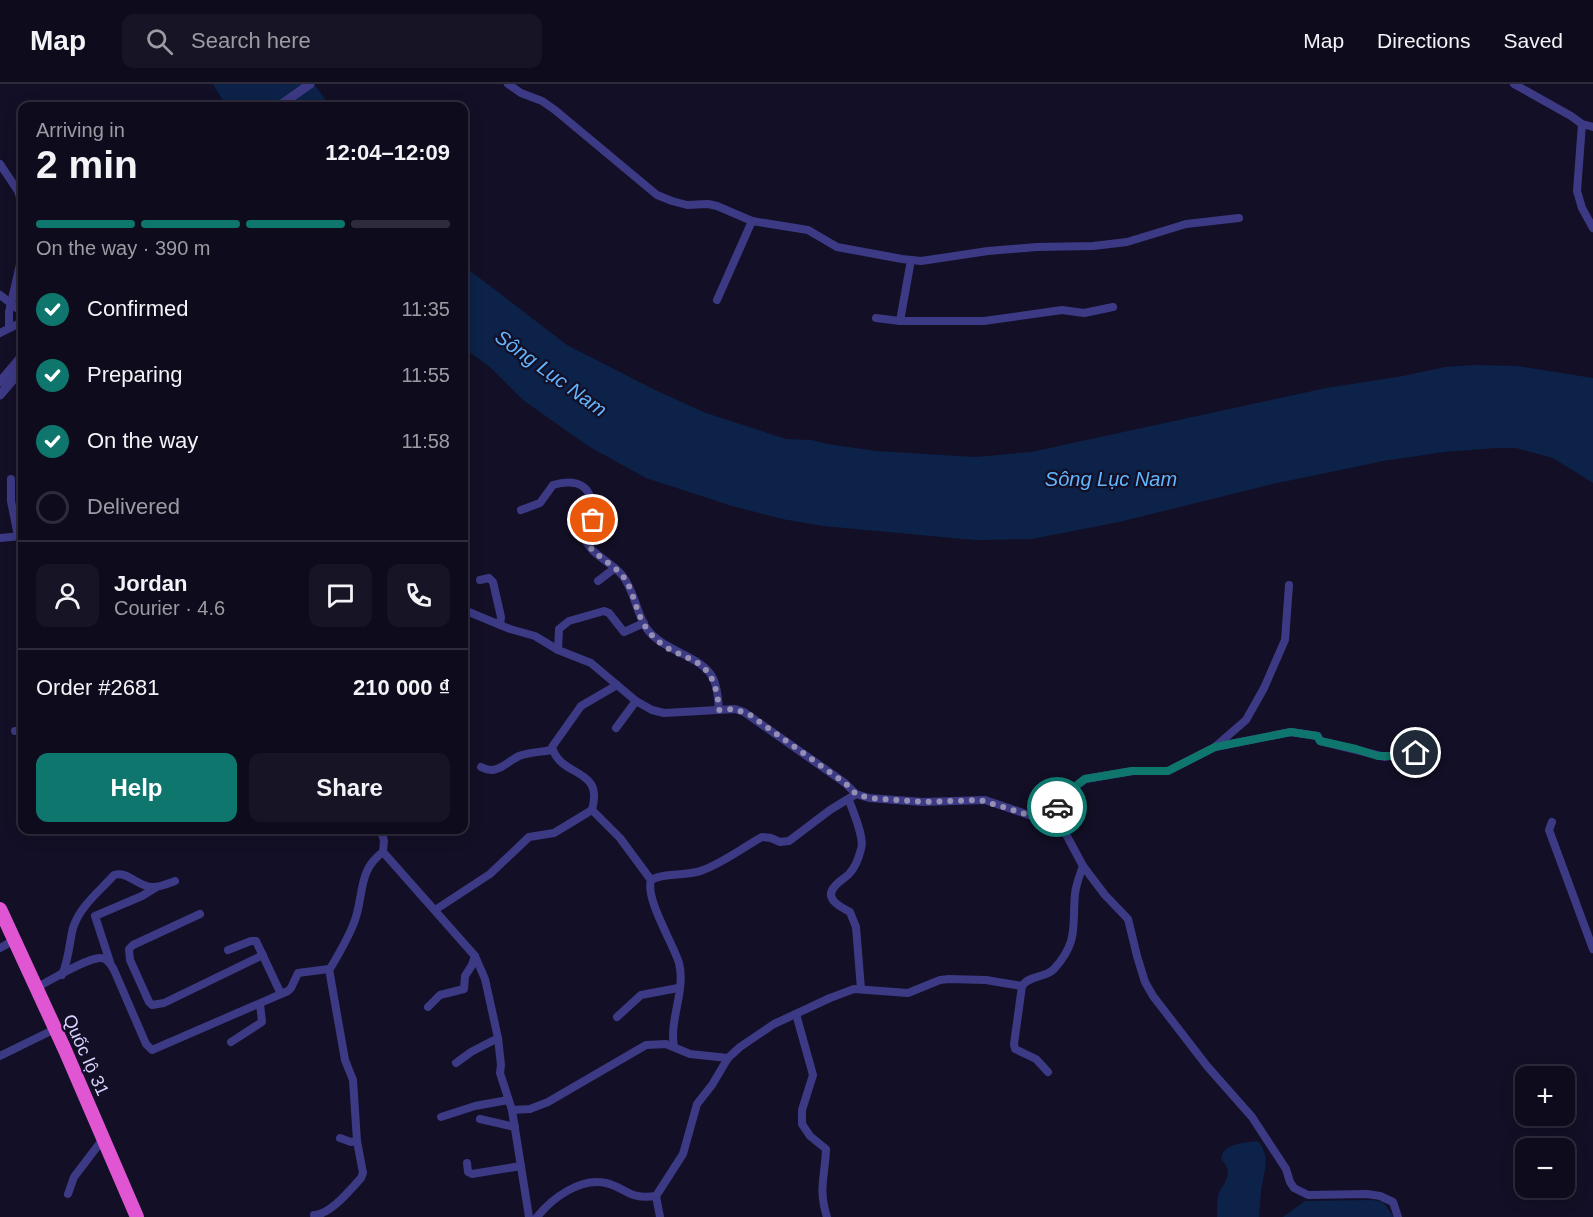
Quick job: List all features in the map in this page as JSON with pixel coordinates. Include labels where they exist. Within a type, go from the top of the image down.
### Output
[{"type":"highway","name":"Quốc lộ 31","points":[[2,918],[15,940],[137,1217]]},
{"type":"street","points":[[285,102],[310,84]]},
{"type":"street","points":[[508,84],[555,110],[657,195],[687,205],[717,206],[752,221],[808,230],[837,247],[911,260],[942,259],[988,251],[1093,246],[1126,242],[1186,224],[1239,218]]},
{"type":"street","points":[[1514,84],[1582,124],[1593,127]]},
{"type":"street","points":[[1582,124],[1577,190],[1582,208],[1593,228]]},
{"type":"street","points":[[0,164],[18,191]]},
{"type":"street","points":[[717,300],[752,221]]},
{"type":"street","points":[[900,321],[911,260]]},
{"type":"street","points":[[9,328],[11,302],[18,273]]},
{"type":"street","points":[[0,295],[18,308]]},
{"type":"street","points":[[876,318],[900,321],[984,321],[1062,310],[1084,313],[1113,307]]},
{"type":"street","points":[[0,333],[18,324]]},
{"type":"street","points":[[0,382],[18,361]]},
{"type":"street","points":[[0,395],[18,374]]},
{"type":"street","points":[[11,478],[11,501],[18,528]]},
{"type":"street","points":[[521,510],[540,503],[553,485],[571,482],[585,486],[590,495],[594,515],[586,531],[585,543],[588,548],[615,568],[629,585],[644,624],[655,639],[706,668],[717,689],[719,710]]},
{"type":"street","points":[[0,538],[18,536]]},
{"type":"street","points":[[598,581],[615,568]]},
{"type":"street","points":[[480,580],[489,578],[493,582],[501,617],[500,625]]},
{"type":"street","points":[[1053,819],[1063,796],[1085,779],[1132,771],[1168,771],[1215,747],[1246,720],[1264,688],[1285,640],[1289,585]]},
{"type":"street","points":[[558,650],[559,629],[569,621],[607,611],[624,632],[644,624]]},
{"type":"street","points":[[468,612],[535,636],[558,650],[591,663],[636,701],[652,710],[664,713],[735,709],[750,715],[845,783],[856,794],[869,798],[923,802],[985,800],[1060,823],[1083,866],[1105,895],[1128,919],[1140,965],[1153,996],[1207,1066],[1252,1117],[1286,1168],[1294,1188],[1308,1195],[1380,1196],[1393,1202],[1398,1217]]},
{"type":"street","points":[[435,910],[490,874],[525,840],[554,833],[592,810],[596,794],[594,788],[590,782],[562,763],[552,747],[581,706],[617,685]]},
{"type":"street","points":[[616,728],[636,701]]},
{"type":"street","points":[[1215,747],[1296,732],[1318,736],[1320,741],[1378,756],[1414,752],[1420,767],[1426,770]]},
{"type":"street","points":[[481,767],[487,771],[492,770],[505,766],[517,756],[552,750]]},
{"type":"street","points":[[651,880],[661,876],[679,876],[703,870],[762,837],[780,843],[789,841],[830,810],[856,794]]},
{"type":"street","points":[[849,800],[862,840],[862,849],[851,872],[832,891],[834,902],[850,912],[856,927],[861,989]]},
{"type":"street","points":[[592,810],[620,838],[651,880],[658,916],[679,963],[674,1047]]},
{"type":"street","points":[[1552,822],[1549,830],[1593,949]]},
{"type":"street","points":[[382,834],[383,852],[475,956],[485,979],[498,1038],[500,1073],[512,1110],[529,1217]]},
{"type":"street","points":[[314,1215],[330,1210],[361,1178],[363,1173],[357,1141],[353,1080],[345,1060],[329,969],[339,954],[355,920],[366,870],[370,862],[383,852]]},
{"type":"street","points":[[1048,1072],[1036,1059],[1015,1048],[1022,986],[1027,980],[1053,971],[1067,952],[1074,936],[1076,892],[1083,866]]},
{"type":"street","points":[[62,975],[69,959],[76,920],[88,902],[106,886],[114,875],[122,874],[145,886],[155,888]]},
{"type":"street","points":[[175,881],[95,916],[111,964],[146,1044],[152,1050],[281,994],[291,988],[298,974],[329,969]]},
{"type":"street","points":[[200,914],[133,945],[129,949],[130,960],[152,1005],[164,1003],[263,955]]},
{"type":"street","points":[[0,948],[15,940]]},
{"type":"street","points":[[228,950],[256,941],[281,994]]},
{"type":"street","points":[[428,1007],[440,995],[464,989],[465,976],[475,956]]},
{"type":"street","points":[[36,988],[91,960],[101,958],[111,964]]},
{"type":"street","points":[[660,1217],[656,1196],[683,1154],[698,1104],[728,1058],[774,1024],[845,992],[861,989],[908,993],[940,980],[949,979],[986,980],[1022,986]]},
{"type":"street","points":[[617,1017],[641,995],[678,988]]},
{"type":"street","points":[[231,1042],[262,1022],[260,1004]]},
{"type":"street","points":[[796,1014],[813,1075],[802,1110],[802,1124],[810,1136],[826,1149],[821,1188],[822,1203],[827,1217]]},
{"type":"street","points":[[0,1056],[55,1029]]},
{"type":"street","points":[[456,1063],[498,1038]]},
{"type":"street","points":[[512,1110],[537,1107],[610,1067],[640,1047],[656,1044],[674,1047],[690,1054],[728,1058]]},
{"type":"street","points":[[441,1117],[475,1106],[508,1100]]},
{"type":"street","points":[[480,1119],[515,1127]]},
{"type":"street","points":[[340,1138],[351,1142],[357,1141]]},
{"type":"street","points":[[68,1194],[74,1177],[103,1139]]},
{"type":"street","points":[[468,1163],[468,1172],[472,1174],[521,1166]]},
{"type":"street","points":[[537,1217],[559,1196],[583,1184],[608,1183],[629,1195],[656,1196]]},
{"type":"water","points":[[213,84],[314,84],[327,102],[224,102]]},
{"type":"water","name":"Sông Lục Nam","points":[[468,269],[567,345],[706,413],[786,439],[812,440],[877,451],[975,457],[1031,452],[1326,388],[1445,367],[1517,366],[1593,378],[1593,483],[1553,458],[1516,448],[1496,448],[1444,452],[1383,461],[1273,484],[1119,522],[1032,539],[975,540],[823,526],[782,519],[732,506],[646,478],[588,446],[523,400],[491,368],[468,351]]},
{"type":"water","points":[[1258,1141],[1266,1160],[1259,1217],[1217,1217],[1218,1196],[1228,1174],[1221,1159],[1223,1154],[1235,1145]]},
{"type":"water","points":[[1372,1200],[1383,1202],[1394,1217],[1283,1217],[1305,1201]]},
{"type":"way so far","points":[[593,520],[586,531],[585,543],[588,548],[615,568],[629,585],[644,624],[655,639],[706,668],[717,689],[719,710],[735,709],[750,715],[845,783],[856,794],[869,798],[923,802],[985,800],[1029,815],[1053,819],[1057,807]]},
{"type":"route","points":[[1057,807],[1063,796],[1085,779],[1132,771],[1168,771],[1215,747],[1291,732],[1317,736],[1320,741],[1378,756],[1416,753]]}]
